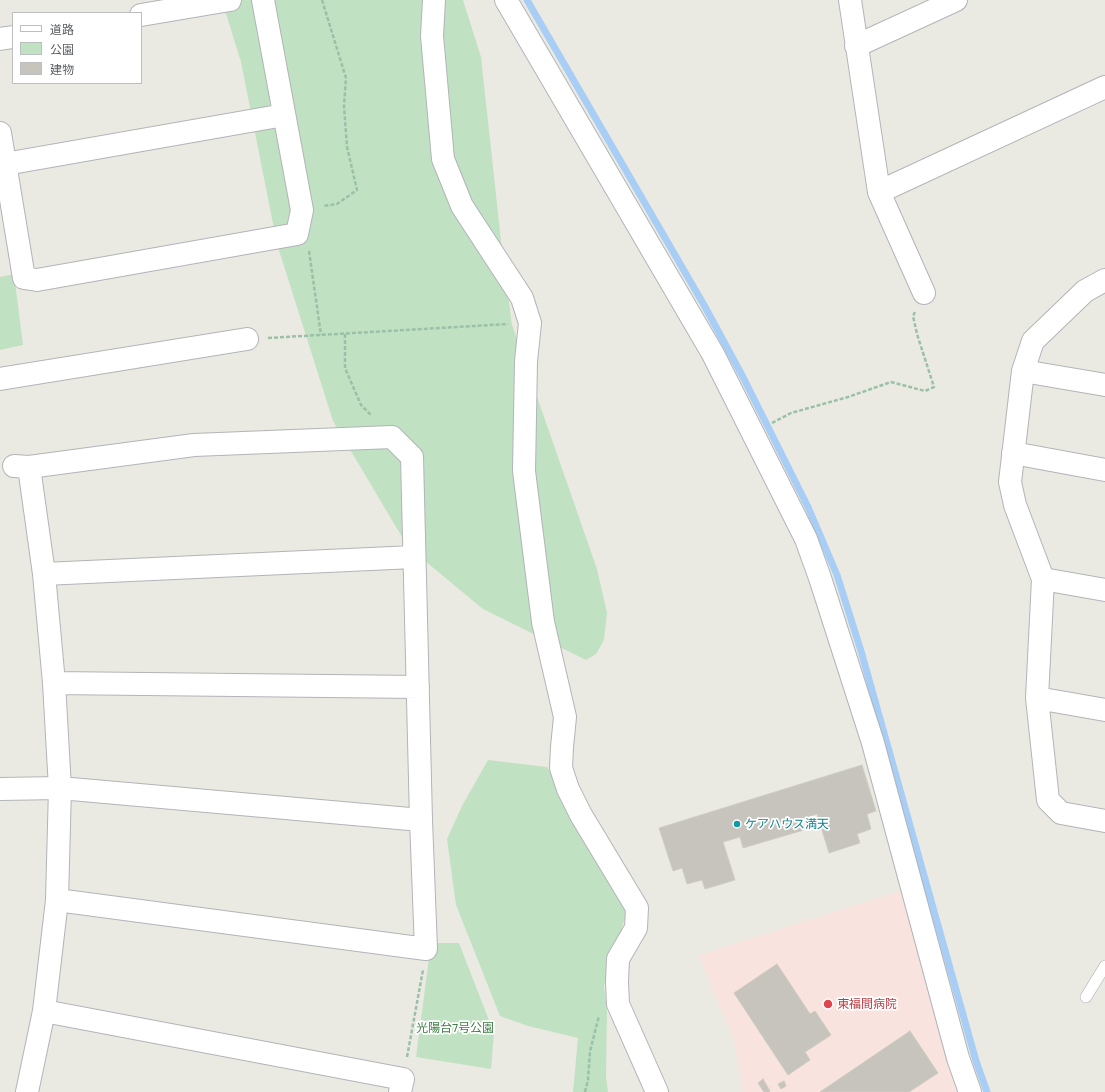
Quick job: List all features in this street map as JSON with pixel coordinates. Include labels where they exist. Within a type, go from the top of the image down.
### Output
[{"type":"street","points":[[142,15],[230,0]]},
{"type":"street","points":[[0,133],[2,164],[24,278],[37,280],[297,234],[302,210],[263,0]]},
{"type":"street","points":[[434,0],[432,36],[443,159],[462,206],[522,298],[530,323],[526,361],[524,471],[543,622],[565,717],[562,747],[562,768],[568,789],[581,815],[636,908],[636,928],[618,959],[618,1004],[657,1092]]},
{"type":"street","points":[[506,0],[714,354],[806,539],[873,743],[958,1058],[970,1092]]},
{"type":"street","points":[[850,0],[879,192],[924,294]]},
{"type":"street","points":[[856,46],[956,0]]},
{"type":"street","points":[[0,39],[12,37]]},
{"type":"street","points":[[879,192],[1105,86]]},
{"type":"street","points":[[2,164],[284,115]]},
{"type":"street","points":[[1105,280],[1095,293],[1033,341],[1024,371],[1010,482],[1016,505],[1043,579],[1037,698],[1048,800],[1061,813],[1105,821]]},
{"type":"street","points":[[0,379],[247,339]]},
{"type":"street","points":[[1024,371],[1105,386]]},
{"type":"street","points":[[27,1092],[44,1012],[57,900],[60,788],[54,683],[44,574],[22,467],[194,445],[392,437],[412,457],[421,820],[426,949],[57,900]]},
{"type":"street","points":[[1013,453],[1105,470]]},
{"type":"street","points":[[44,574],[414,557]]},
{"type":"street","points":[[1043,579],[1105,590]]},
{"type":"street","points":[[54,683],[418,687]]},
{"type":"street","points":[[1037,698],[1105,710]]},
{"type":"street","points":[[0,788],[60,788],[421,820]]},
{"type":"street","points":[[44,1012],[402,1086]]},
{"type":"lane","points":[[1086,997],[1105,966]]},
{"type":"path","points":[[302,210],[337,204],[357,190],[347,147],[344,106],[346,78],[322,0]]},
{"type":"path","points":[[297,234],[309,249],[321,335]]},
{"type":"path","points":[[753,432],[791,413],[848,397],[891,382],[925,391],[934,386],[917,334],[913,316],[921,303],[924,294]]},
{"type":"path","points":[[247,339],[530,323]]},
{"type":"path","points":[[345,334],[345,368],[361,405],[392,437]]},
{"type":"path","points":[[402,1086],[426,949]]},
{"type":"path","points":[[585,1092],[588,1080],[590,1051],[600,1014]]},
{"type":"shaded area","name":"東福間病院","points":[[903,890],[962,1092],[743,1092],[734,1040],[699,955]]},
{"type":"green space","points":[[219,0],[463,0],[481,57],[501,241],[512,325],[597,569],[607,613],[604,640],[596,654],[586,660],[483,609],[408,547],[333,421],[277,244],[241,62],[224,7]]},
{"type":"green space","points":[[14,274],[23,345],[0,350],[0,277]]},
{"type":"green space","points":[[488,760],[547,767],[629,903],[604,986],[607,1011],[606,1077],[608,1092],[573,1092],[578,1038],[528,1026],[500,1016],[456,905],[447,839],[462,806]]},
{"type":"green space","name":"光陽台7号公園","points":[[431,943],[459,943],[494,1033],[491,1069],[416,1057]]},
{"type":"building","name":"ケアハウス満天","points":[[862,765],[876,811],[867,814],[871,829],[857,834],[860,843],[829,853],[817,814],[801,819],[804,830],[743,848],[740,837],[723,842],[735,880],[705,889],[702,880],[687,884],[682,868],[673,871],[659,828]]},
{"type":"building","points":[[777,964],[810,1014],[815,1011],[831,1035],[805,1052],[810,1060],[788,1075],[734,993]]},
{"type":"building","points":[[910,1031],[938,1073],[909,1092],[820,1092]]},
{"type":"building","points":[[763,1079],[770,1091],[769,1092],[764,1092],[758,1083]]},
{"type":"building","points":[[784,1081],[786,1086],[781,1089],[778,1084]]},
{"type":"waterway","points":[[527,0],[704,305],[744,379],[808,507],[837,575],[861,651],[976,1061],[987,1092]]},
{"type":"place","name":"ケアハウス満天","points":[[737,824]]},
{"type":"place","name":"東福間病院","points":[[828,1004]]}]
